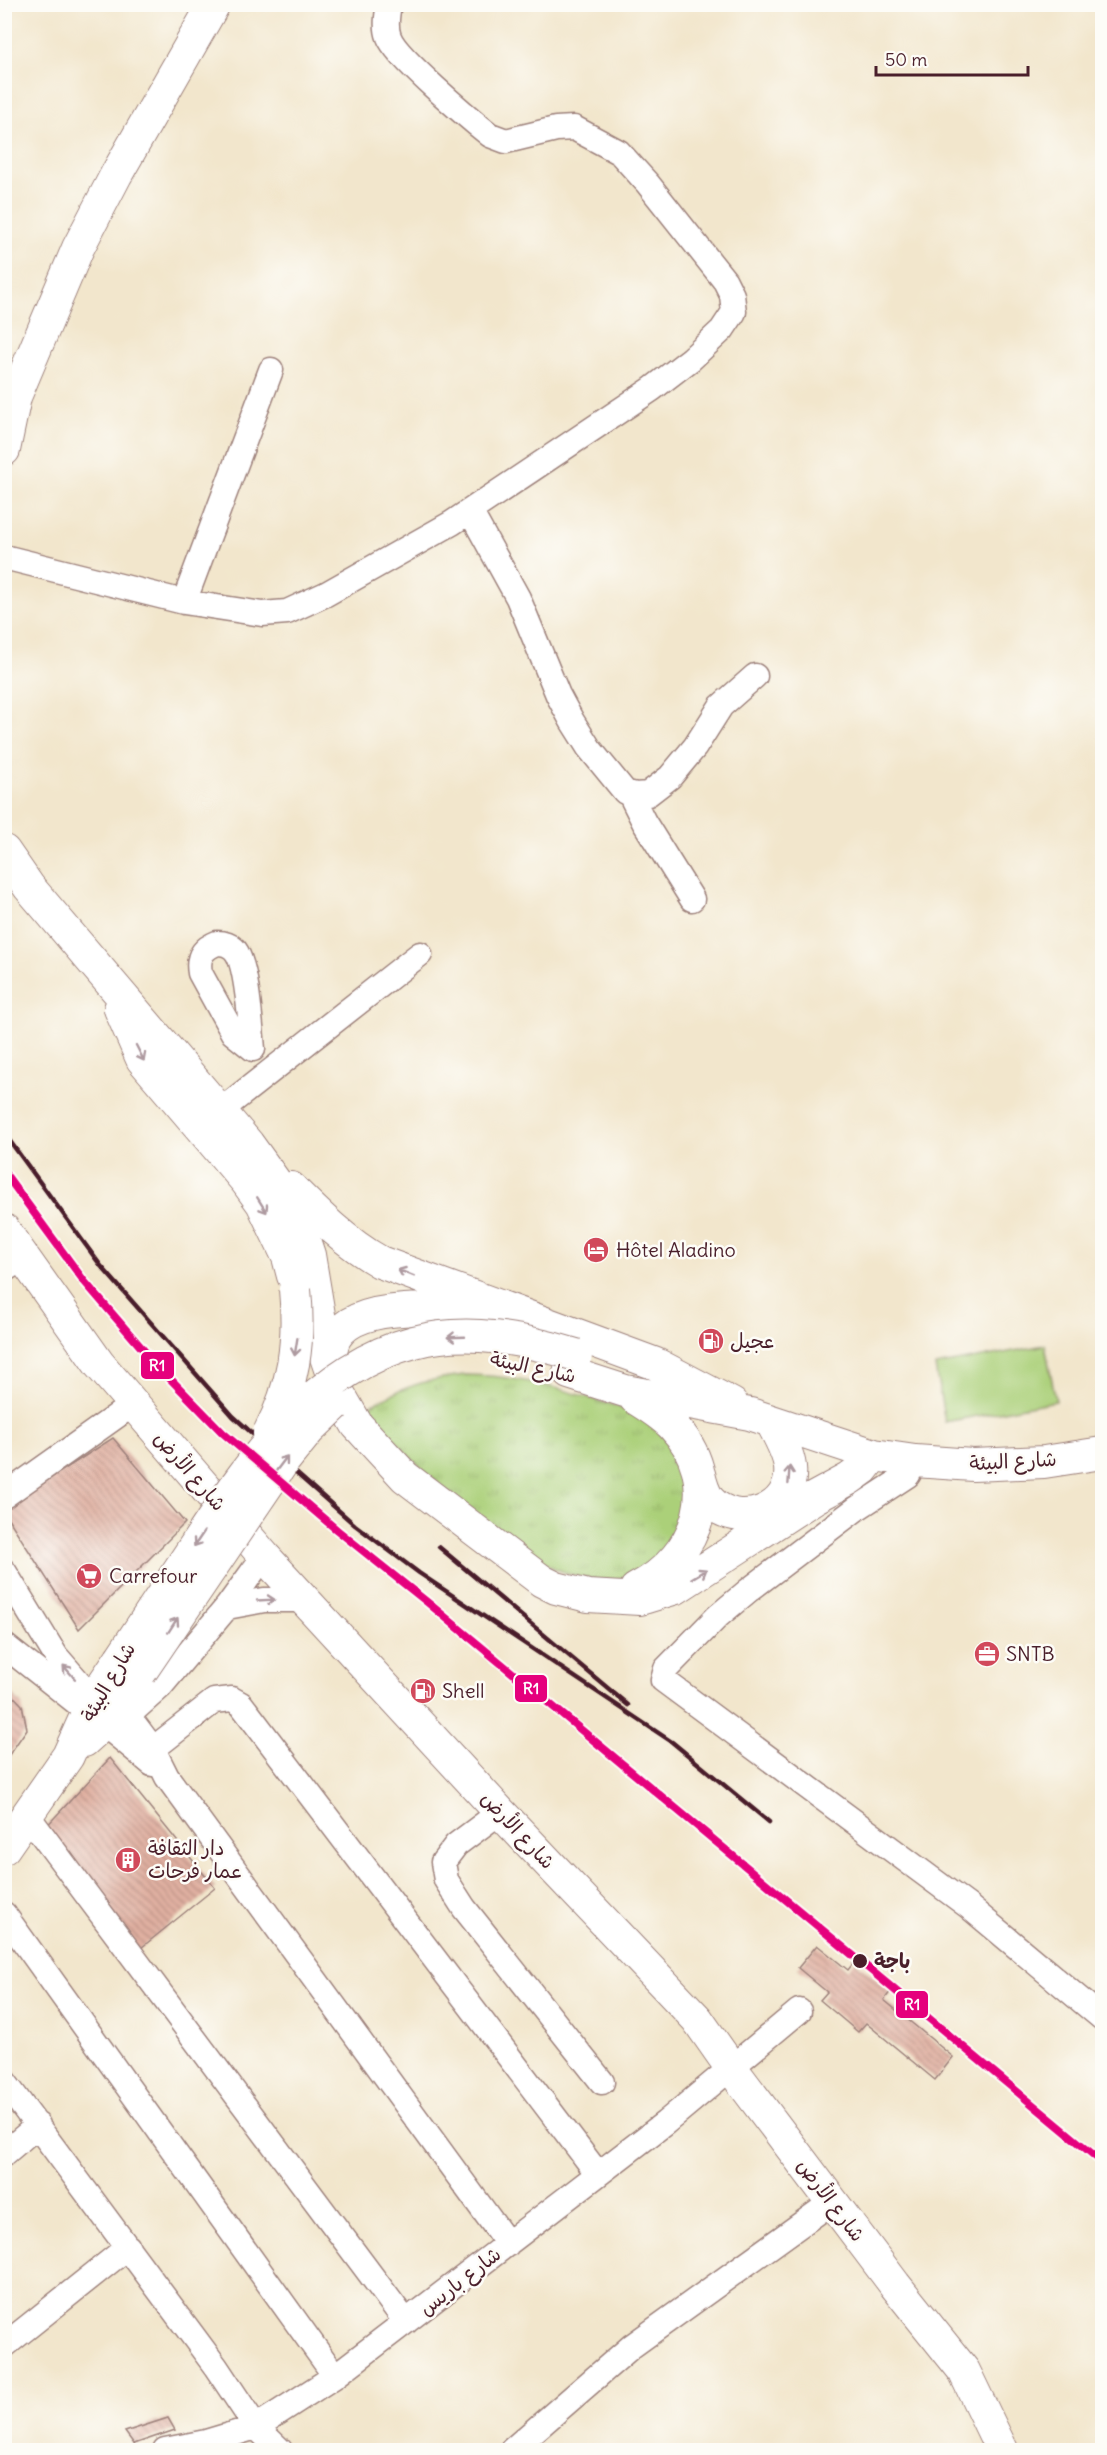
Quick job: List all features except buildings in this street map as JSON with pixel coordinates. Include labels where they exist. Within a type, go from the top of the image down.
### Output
[{"type":"main road","points":[[4,450],[10,396],[78,248],[116,175],[214,4]]},
{"type":"main road","points":[[4,851],[29,887],[248,1144],[326,1224],[362,1252],[570,1353]]},
{"type":"main road","points":[[108,981],[142,1059],[262,1203],[288,1257],[295,1289],[297,1347],[282,1402],[256,1457]]},
{"type":"main road","points":[[248,1144],[276,1183],[298,1222],[309,1255],[329,1365],[338,1392],[357,1425],[405,1477],[542,1581],[572,1594],[604,1598],[640,1599],[676,1588],[769,1519],[849,1479],[874,1455]]},
{"type":"main road","name":"شارع الأرض","points":[[4,1230],[14,1264],[132,1405],[264,1556],[500,1812],[697,2019],[832,2202],[964,2371],[1002,2451]]},
{"type":"main road","points":[[329,1365],[336,1337],[344,1327],[356,1320],[376,1314],[421,1309],[498,1315],[570,1353]]},
{"type":"main road","name":"شارع البيئة","points":[[4,1848],[68,1756],[106,1715],[130,1666],[226,1499],[256,1457],[289,1419],[349,1369],[382,1353],[415,1342],[444,1337],[476,1336],[512,1339],[570,1353],[874,1455],[915,1461],[973,1465],[1044,1462],[1102,1453]]},
{"type":"main road","name":"شارع البيئة","points":[[130,1666],[309,1430],[333,1406],[359,1387],[388,1373],[422,1362],[479,1356],[511,1359],[570,1353],[625,1391],[751,1413]]},
{"type":"main road","points":[[625,1391],[660,1414],[683,1438],[707,1498],[718,1508],[731,1515],[769,1519]]},
{"type":"main road","points":[[751,1413],[788,1456],[789,1484],[769,1519]]},
{"type":"main road","points":[[604,1598],[651,1582],[676,1560],[686,1547],[698,1516],[700,1500],[696,1468]]},
{"type":"street","points":[[4,557],[184,602],[262,614],[287,612],[326,594],[470,511],[652,389],[691,359],[727,324],[734,312],[734,304],[725,281],[648,183],[619,152],[574,128],[556,129],[506,141],[490,135],[413,66],[389,38],[387,19],[389,4]]},
{"type":"street","points":[[184,602],[271,370]]},
{"type":"street","points":[[470,511],[518,598],[555,687],[572,721],[604,767],[620,787],[630,794],[644,822],[692,899]]},
{"type":"street","points":[[630,794],[648,794],[670,777],[695,747],[721,706],[755,676]]},
{"type":"street","points":[[220,1111],[420,954]]},
{"type":"street","points":[[253,1049],[268,1073]]},
{"type":"street","points":[[4,1496],[132,1405]]},
{"type":"street","points":[[915,1461],[908,1475],[856,1509],[783,1563],[718,1616],[666,1669],[663,1676],[665,1683],[795,1776],[968,1906],[1102,2018]]},
{"type":"street","points":[[769,1519],[783,1563]]},
{"type":"street","points":[[106,1715],[159,1687],[227,1607],[264,1556]]},
{"type":"street","points":[[4,1571],[56,1656],[106,1715],[167,1777],[508,2244]]},
{"type":"street","points":[[227,1607],[264,1600],[306,1600]]},
{"type":"street","points":[[4,1645],[106,1715],[135,1725],[153,1749],[167,1777]]},
{"type":"street","points":[[153,1749],[214,1701],[232,1699],[241,1704],[598,2174]]},
{"type":"street","points":[[500,1812],[449,1852],[443,1862],[446,1880],[464,1908],[602,2082]]},
{"type":"street","points":[[27,1816],[406,2322]]},
{"type":"street","points":[[4,1914],[335,2376]]},
{"type":"street","name":"شارع باريس","points":[[165,2451],[208,2446],[256,2427],[335,2376],[732,2069],[799,2011]]},
{"type":"street","points":[[4,2081],[216,2367],[256,2427],[280,2451]]},
{"type":"street","points":[[4,2154],[38,2125]]},
{"type":"street","points":[[523,2447],[632,2346],[832,2202]]},
{"type":"street","points":[[4,2346],[128,2247]]},
{"type":"green space","points":[[1045,1345],[1056,1401],[945,1422],[935,1366]]},
{"type":"green space","points":[[465,1375],[500,1377],[568,1391],[632,1412],[643,1417],[656,1428],[679,1457],[686,1491],[679,1529],[657,1559],[642,1570],[624,1577],[604,1580],[569,1574],[552,1567],[520,1549],[432,1478],[392,1437],[369,1406],[415,1385]]},
{"type":"railway","points":[[4,1133],[101,1266],[233,1416],[296,1473],[355,1525],[419,1573],[672,1742],[769,1822]]},
{"type":"railway","points":[[439,1547],[628,1705]]},
{"type":"transit line","name":"R1","points":[[4,1172],[84,1281],[153,1361],[223,1433],[337,1530],[427,1602],[1102,2162]]},
{"type":"place","name":"Hôtel Aladino","points":[[596,1250]]},
{"type":"place","name":"عجيل","points":[[711,1341]]},
{"type":"place","name":"Carrefour","points":[[89,1576]]},
{"type":"place","name":"SNTB","points":[[987,1654]]},
{"type":"place","name":"Shell","points":[[423,1691]]},
{"type":"place","name":"دار الثقافة عمار فرحات","points":[[128,1860]]},
{"type":"place","name":"باجة","points":[[860,1961]]}]
